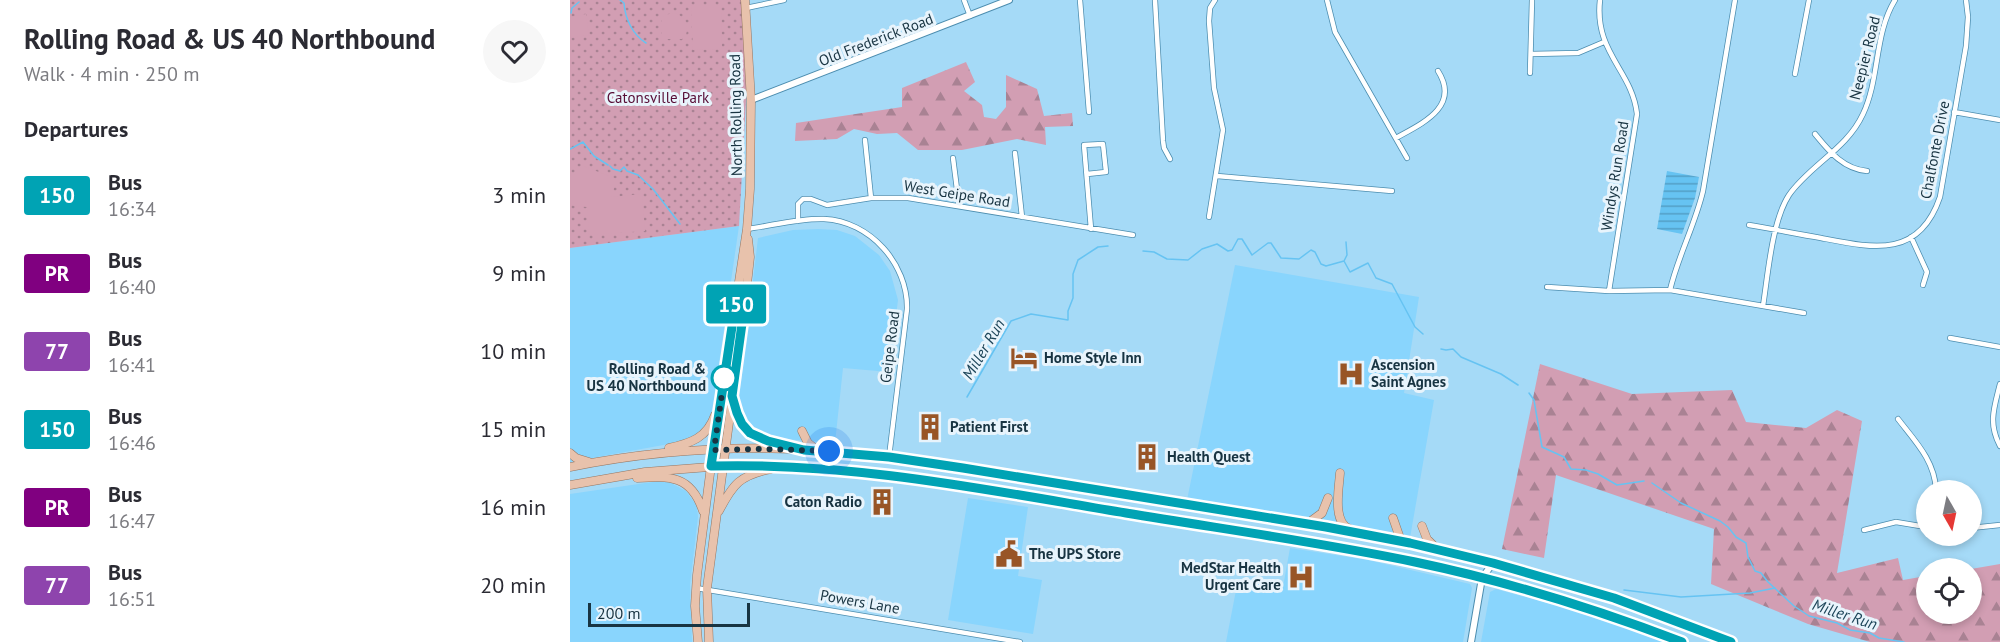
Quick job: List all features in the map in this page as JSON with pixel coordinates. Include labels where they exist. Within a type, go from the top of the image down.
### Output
[{"type":"main road","name":"North Rolling Road","points":[[698,642],[696,588],[704,515],[747,229],[752,100],[746,4]]},
{"type":"main road","name":"North Rolling Road","points":[[709,642],[707,588],[750,257],[747,229]]},
{"type":"main road","points":[[570,467],[642,455],[687,444],[701,437],[711,425],[722,388]]},
{"type":"main road","points":[[732,396],[739,419],[750,433],[768,441],[804,450]]},
{"type":"main road","points":[[802,431],[808,443],[817,450]]},
{"type":"main road","points":[[642,455],[714,450],[817,450],[889,457],[1366,534],[1493,563],[1614,598],[1731,642]]},
{"type":"main road","points":[[570,453],[576,458],[591,463]]},
{"type":"main road","points":[[570,485],[645,472],[711,466],[790,466],[907,478],[1312,542],[1416,562],[1482,578],[1614,617],[1682,642]]},
{"type":"main road","points":[[715,518],[730,490],[743,477],[753,472],[790,466]]},
{"type":"main road","points":[[1340,473],[1340,520],[1346,528],[1366,534]]},
{"type":"main road","points":[[593,480],[660,476],[681,480],[698,497],[704,515]]},
{"type":"main road","points":[[1307,524],[1322,513],[1328,498]]},
{"type":"main road","points":[[1393,518],[1405,542]]},
{"type":"main road","points":[[1405,542],[1422,526],[1427,539],[1437,549]]},
{"type":"street","points":[[746,4],[784,0]]},
{"type":"street","points":[[964,0],[970,16]]},
{"type":"street","name":"Old Frederick Road","points":[[752,100],[1009,0]]},
{"type":"street","points":[[1080,0],[1089,112]]},
{"type":"street","points":[[1155,0],[1163,141],[1170,159]]},
{"type":"street","points":[[1209,218],[1223,130],[1214,88],[1209,21],[1210,9],[1215,0]]},
{"type":"street","points":[[1327,0],[1335,32],[1407,158]]},
{"type":"street","points":[[1530,73],[1532,0]]},
{"type":"street","name":"Windys Run Road","points":[[1600,0],[1599,19],[1604,42],[1631,91],[1637,114],[1610,291]]},
{"type":"street","points":[[1670,290],[1701,199],[1735,0]]},
{"type":"street","points":[[1795,74],[1809,0]]},
{"type":"street","name":"Neepier Road","points":[[1762,306],[1776,230],[1783,207],[1789,195],[1849,136],[1863,115],[1872,86],[1886,20],[1895,0]]},
{"type":"street","name":"Chalfonte Drive","points":[[1749,225],[1874,247],[1891,245],[1911,237],[1930,219],[1940,197],[1968,32],[1966,0]]},
{"type":"street","points":[[1532,54],[1578,53],[1604,42]]},
{"type":"street","points":[[1396,138],[1428,120],[1439,108],[1443,101],[1444,88],[1438,71]]},
{"type":"street","points":[[1954,112],[2000,120]]},
{"type":"street","points":[[1815,134],[1832,153],[1850,167],[1867,171]]},
{"type":"street","points":[[865,140],[871,198]]},
{"type":"street","points":[[1087,174],[1106,172],[1103,144],[1084,145],[1091,229]]},
{"type":"street","points":[[1015,153],[1022,217]]},
{"type":"street","points":[[953,158],[959,205]]},
{"type":"street","points":[[1217,176],[1392,191]]},
{"type":"street","name":"West Geipe Road","points":[[798,222],[798,204],[803,199],[811,199],[827,205],[871,198],[923,199],[1133,235]]},
{"type":"street","name":"Geipe Road","points":[[747,229],[825,219],[857,228],[879,243],[894,262],[900,273],[907,309],[889,457]]},
{"type":"street","points":[[1911,237],[1927,272],[1923,285]]},
{"type":"street","points":[[1547,287],[1610,291],[1670,290],[1804,314]]},
{"type":"street","points":[[1950,338],[2000,347]]},
{"type":"street","points":[[2000,384],[1994,402],[1992,421],[2000,446]]},
{"type":"street","points":[[1898,418],[1930,463],[1935,480]]},
{"type":"street","points":[[1864,530],[1896,522],[1916,525]]},
{"type":"street","points":[[1982,527],[2000,525]]},
{"type":"street","points":[[1471,642],[1482,578],[1493,563]]},
{"type":"street","name":"Powers Lane","points":[[696,588],[707,588],[1020,642]]},
{"type":"shaded area","points":[[1667,171],[1699,177],[1695,198],[1682,234],[1657,229]]},
{"type":"shaded area","points":[[739,226],[714,398],[711,415],[706,425],[693,437],[680,442],[570,462],[570,248]]},
{"type":"shaded area","points":[[793,230],[837,230],[855,236],[879,255],[890,271],[898,300],[889,372],[843,368],[835,443],[772,438],[757,432],[744,417],[739,400],[758,238]]},
{"type":"shaded area","points":[[1235,265],[1419,297],[1404,393],[1434,400],[1410,538],[1187,500]]},
{"type":"shaded area","points":[[659,481],[671,483],[686,491],[697,506],[698,517],[690,585],[692,642],[570,642],[570,494]]},
{"type":"shaded area","points":[[968,498],[1028,507],[1018,576],[1042,580],[1033,634],[948,620]]},
{"type":"shaded area","points":[[1290,548],[1368,560],[1470,584],[1472,588],[1463,642],[1226,642],[1238,580],[1283,587]]},
{"type":"shaded area","points":[[1496,589],[1577,611],[1667,642],[1481,642],[1490,592]]},
{"type":"green space","name":"Catonsville Park","points":[[570,0],[743,0],[747,83],[739,226],[570,248]]},
{"type":"green space","points":[[691,5],[721,5],[722,49],[693,50]]},
{"type":"green space","points":[[674,13],[685,21],[686,35],[682,39],[667,39],[663,42],[660,39],[662,18],[664,15]]},
{"type":"green space","points":[[586,14],[589,35],[570,38],[570,17]]},
{"type":"green space","points":[[966,62],[975,82],[964,91],[982,105],[984,117],[996,119],[1006,107],[1006,75],[1037,89],[1044,116],[1072,113],[1073,126],[1045,127],[1046,145],[1017,139],[962,150],[918,150],[897,133],[877,134],[854,129],[837,139],[795,141],[796,123],[902,107],[902,88]]},
{"type":"green space","points":[[583,166],[617,179],[611,197],[642,194],[645,231],[589,235],[587,207],[574,206],[570,203],[570,183],[578,168]]},
{"type":"green space","points":[[1540,364],[1632,394],[1732,390],[1746,422],[1806,428],[1837,410],[1862,421],[1837,573],[1898,558],[1903,580],[1916,578],[1916,624],[1982,624],[1982,567],[2000,564],[2000,642],[1870,642],[1808,624],[1711,584],[1714,529],[1556,475],[1544,558],[1502,549]]},
{"type":"waterway","points":[[620,0],[624,3],[630,26],[646,43]]},
{"type":"waterway","points":[[571,13],[572,8],[579,2]]},
{"type":"waterway","points":[[570,149],[583,142],[594,156],[608,165]]},
{"type":"waterway","points":[[610,166],[620,171],[624,167],[627,171],[638,175],[653,189],[680,224]]},
{"type":"waterway","name":"Miller Run","points":[[1143,251],[1154,252],[1167,259],[1188,260],[1202,249],[1217,244],[1228,251],[1232,250],[1238,239],[1242,239],[1252,255],[1271,243],[1281,258],[1299,259],[1311,250],[1315,252],[1321,264],[1326,266],[1344,261],[1350,272],[1368,263],[1376,278],[1392,284],[1415,327],[1423,334]]},
{"type":"waterway","points":[[1344,261],[1347,255],[1346,242]]},
{"type":"waterway","name":"Miller Run","points":[[967,397],[1011,321],[1031,314],[1068,320],[1068,311],[1073,298],[1073,274],[1078,260],[1098,247],[1108,246]]},
{"type":"waterway","name":"Miller Run","points":[[1441,349],[1453,349],[1461,357],[1501,374],[1518,385]]},
{"type":"waterway","name":"Miller Run","points":[[1529,393],[1534,400],[1542,447],[1564,457],[1571,469],[1598,474],[1617,485],[1644,481]]},
{"type":"waterway","name":"Miller Run","points":[[1652,483],[1681,503],[1728,527],[1736,537],[1746,543],[1748,557],[1755,571],[1761,573],[1794,606],[1809,616],[1837,623],[1850,630],[1870,633],[1879,638],[1904,642]]},
{"type":"waterway","points":[[1624,590],[1681,597],[1750,593],[1775,588]]},
{"type":"bus line","name":"150","points":[[1682,642],[1614,617],[1482,578],[1416,562],[1323,544],[885,475],[829,468],[711,466],[736,300],[745,302],[732,396],[742,424],[750,433],[759,438],[804,450],[889,457],[963,468],[1326,527],[1410,543],[1538,575],[1614,598],[1731,642]]},
{"type":"place","name":"Home Style Inn","points":[[1024,358]]},
{"type":"place","name":"Ascension Saint Agnes","points":[[1351,374]]},
{"type":"place","name":"Rolling Road & US 40 Northbound","points":[[724,378]]},
{"type":"place","name":"Patient First","points":[[930,427]]},
{"type":"place","name":"Health Quest","points":[[1147,457]]},
{"type":"place","name":"Caton Radio","points":[[882,502]]},
{"type":"place","name":"The UPS Store","points":[[1009,554]]},
{"type":"place","name":"MedStar Health Urgent Care","points":[[1301,577]]},
{"type":"route","points":[[724,378],[725,372],[714,450],[829,451]]}]
